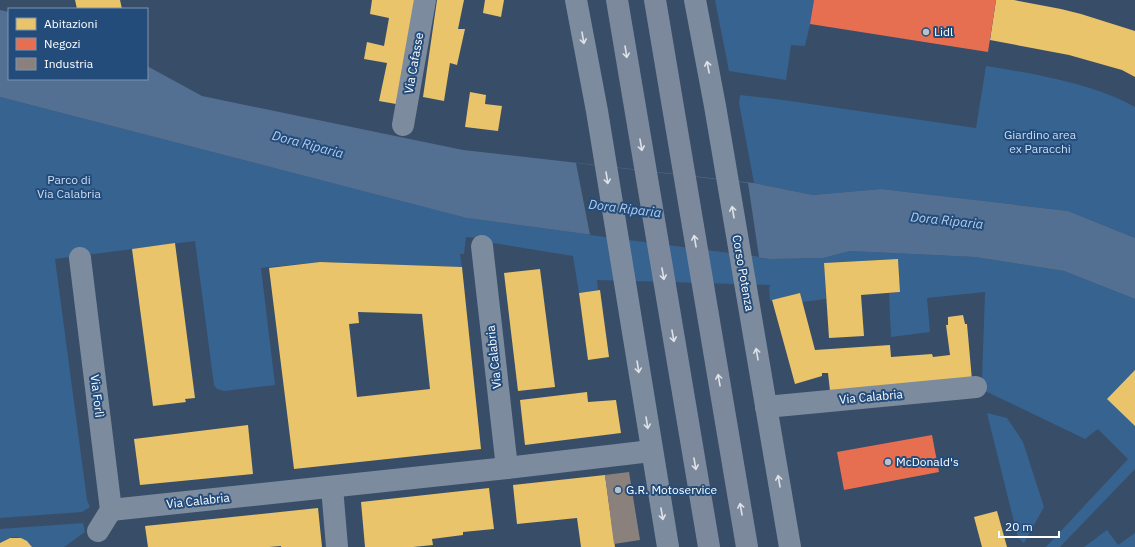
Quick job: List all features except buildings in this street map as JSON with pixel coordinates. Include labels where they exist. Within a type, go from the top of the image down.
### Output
[{"type":"main road","points":[[617,0],[709,547]]},
{"type":"main road","points":[[655,0],[747,547]]},
{"type":"street","name":"Via Cafasse","points":[[403,125],[425,0]]},
{"type":"street","points":[[576,0],[597,112],[651,452],[668,547]]},
{"type":"street","name":"Corso Potenza","points":[[695,0],[715,106],[790,547]]},
{"type":"street","name":"Via Calabria","points":[[482,246],[507,468]]},
{"type":"street","name":"Via Forlì","points":[[80,258],[111,510]]},
{"type":"street","name":"Via Calabria","points":[[766,407],[976,387]]},
{"type":"street","name":"Via Calabria","points":[[111,510],[651,452]]},
{"type":"street","points":[[332,487],[337,547]]},
{"type":"street","points":[[98,531],[111,510]]},
{"type":"green space","points":[[715,0],[814,0],[805,46],[791,45],[786,80],[729,71]]},
{"type":"green space","name":"Giardino area ex Paracchi","points":[[986,66],[1062,80],[1100,92],[1135,107],[1135,238],[1068,211],[881,189],[813,195],[754,183],[739,103],[740,95],[976,128]]},
{"type":"green space","name":"Parco di Via Calabria","points":[[0,97],[468,218],[770,259],[823,258],[850,251],[975,257],[1064,271],[1135,299],[1135,469],[1060,547],[1046,547],[1128,459],[1098,429],[1085,439],[983,390],[982,379],[985,292],[927,298],[930,332],[891,337],[889,293],[900,292],[898,259],[824,263],[826,299],[802,302],[800,293],[770,301],[769,287],[771,285],[597,280],[598,290],[579,293],[573,256],[487,242],[479,238],[466,237],[464,254],[460,254],[462,267],[320,262],[261,268],[275,385],[224,391],[217,389],[214,385],[195,241],[55,259],[87,500],[90,507],[82,512],[0,518]]},
{"type":"green space","points":[[987,413],[1007,418],[1023,442],[1044,507],[1024,543],[1018,538]]},
{"type":"green space","points":[[83,523],[85,532],[64,547],[32,547],[25,540],[16,537],[9,538],[0,543],[0,529]]},
{"type":"green space","points":[[1107,530],[1118,545],[1135,533],[1135,547],[1084,547]]},
{"type":"water","name":"Dora Riparia","points":[[0,10],[8,12],[8,80],[148,80],[148,67],[202,96],[463,150],[754,183],[813,195],[881,189],[1068,211],[1135,238],[1135,299],[1064,271],[975,257],[850,251],[823,258],[770,259],[467,218],[0,97]]},
{"type":"pier","points":[[576,163],[748,183],[759,257],[590,235]]},
{"type":"place","name":"Lidl","points":[[926,32]]},
{"type":"place","name":"McDonald's","points":[[888,462]]},
{"type":"place","name":"G.R. Motoservice","points":[[618,490]]}]
